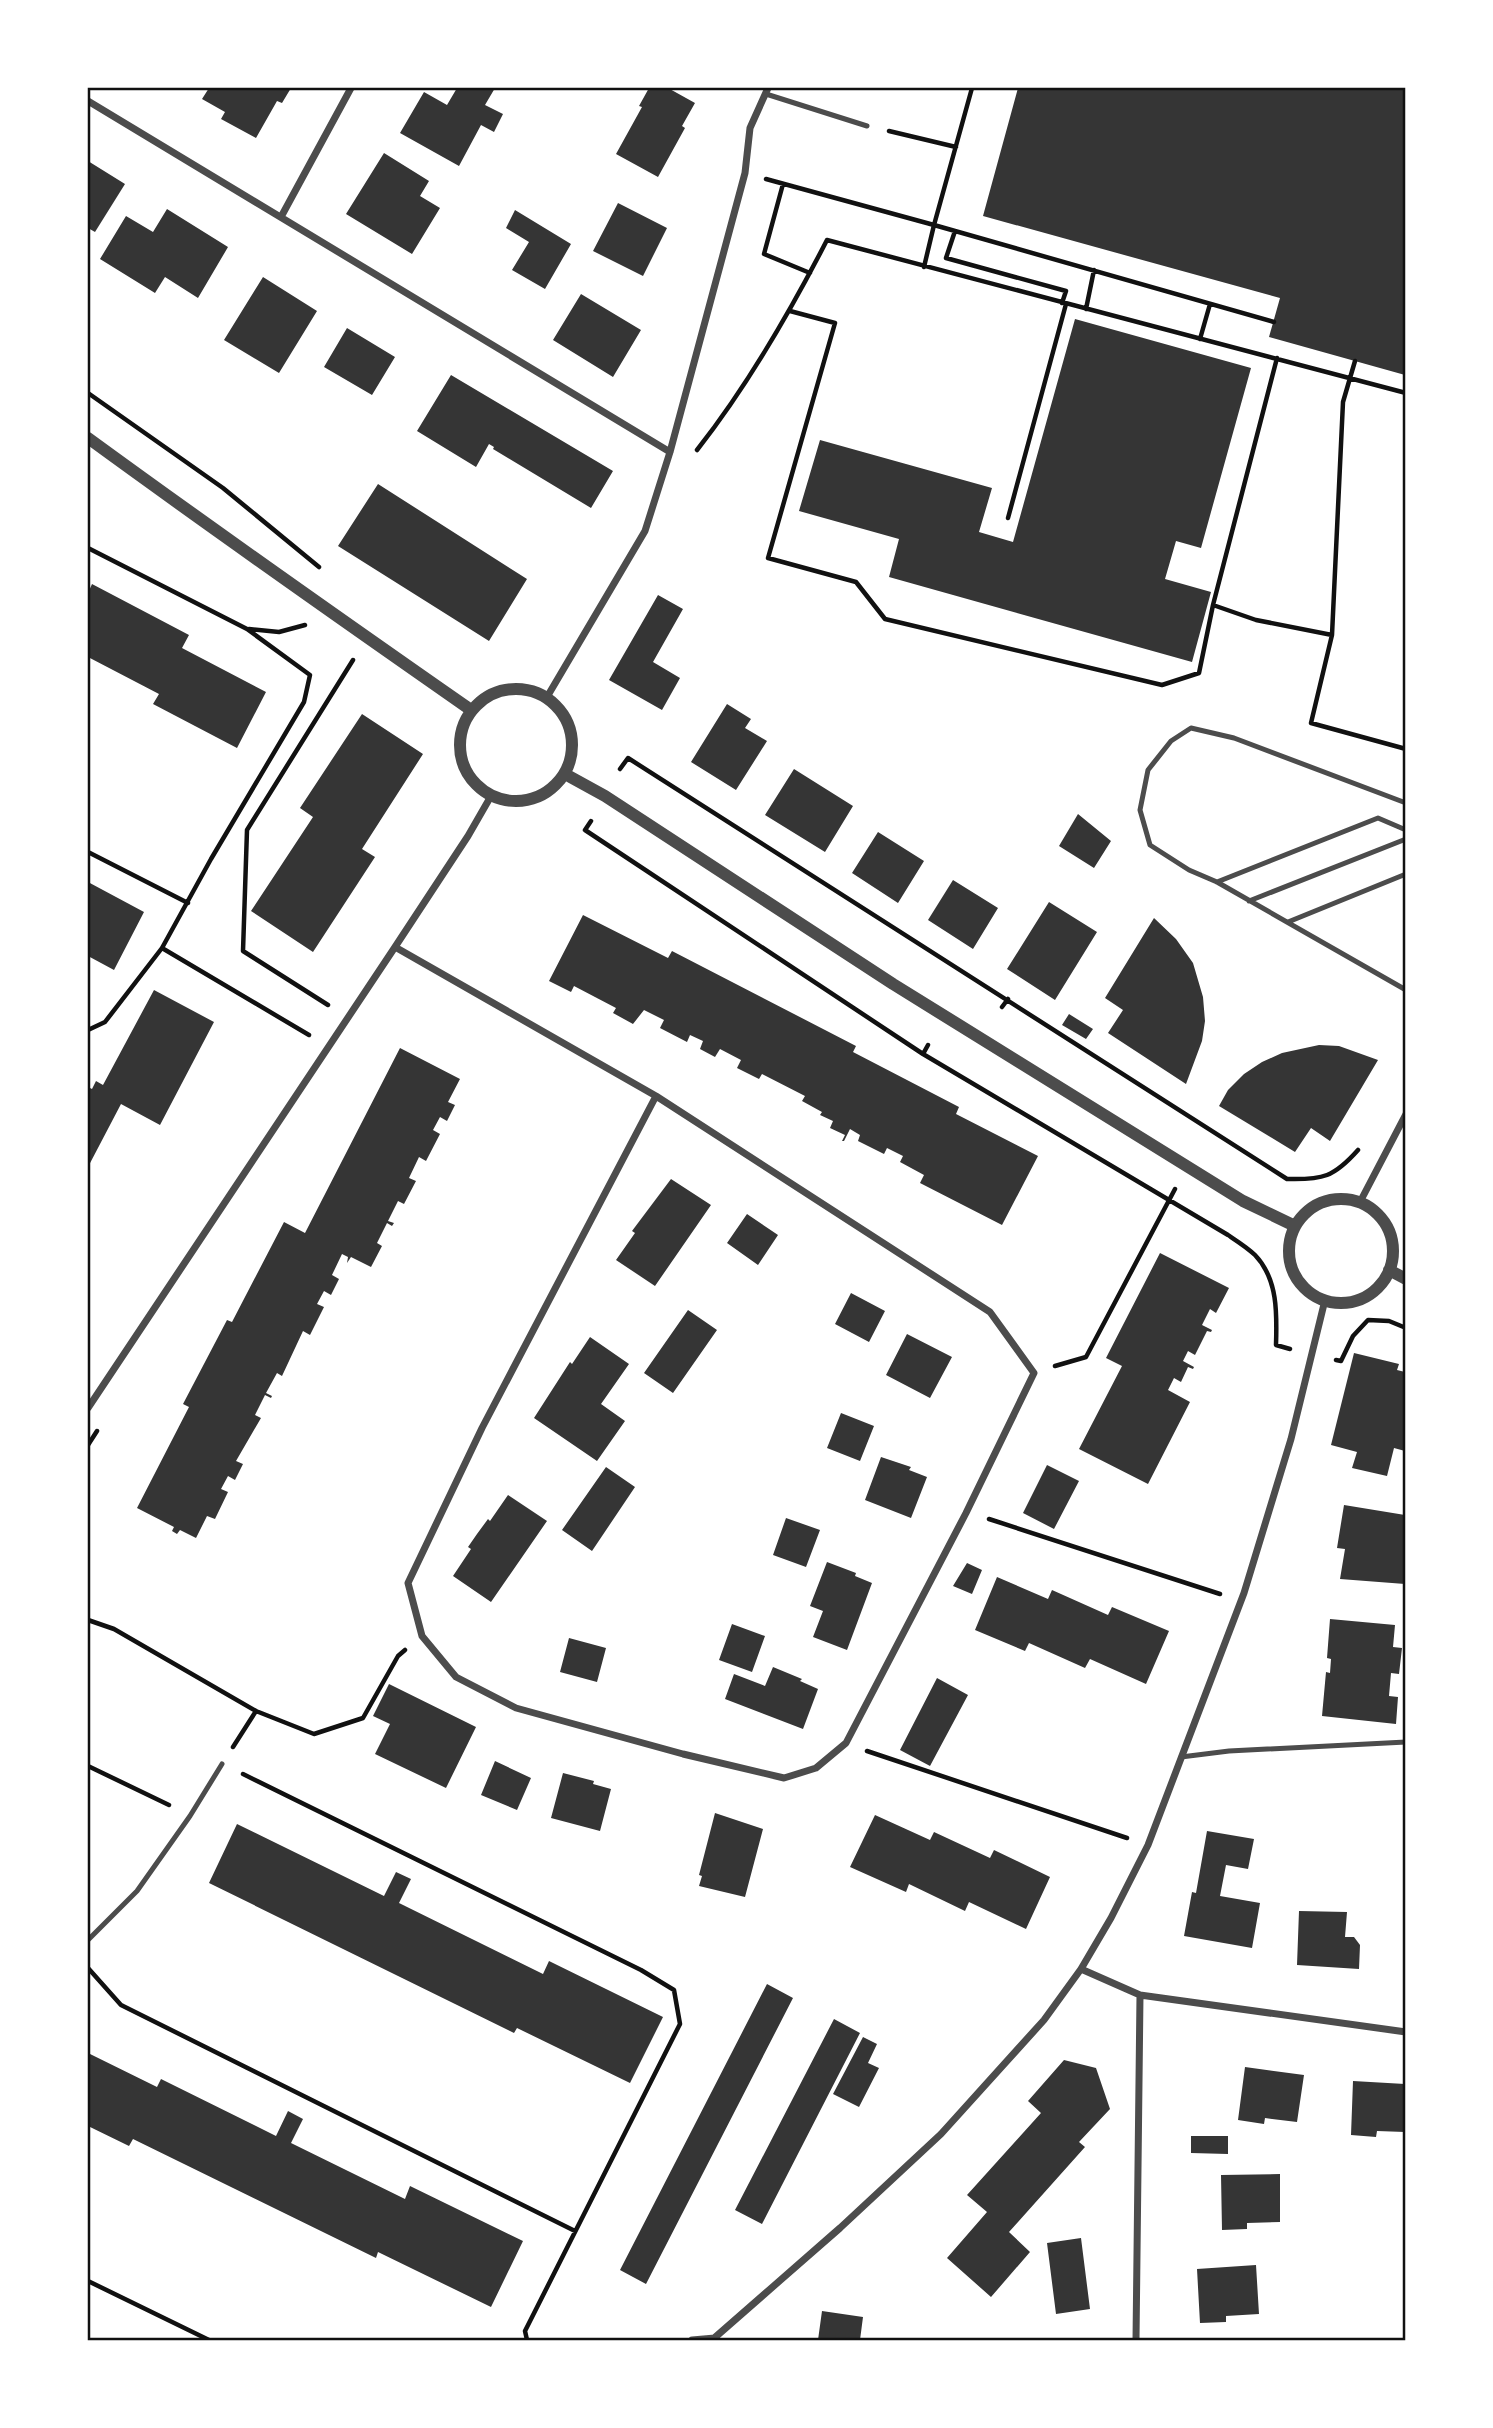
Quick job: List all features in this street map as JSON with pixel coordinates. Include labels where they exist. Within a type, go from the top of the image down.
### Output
[{"type":"street","points":[[281,217],[351,88]]},
{"type":"street","points":[[547,697],[645,531],[670,452],[745,173],[750,128],[767,91]]},
{"type":"street","points":[[88,101],[670,452]]},
{"type":"street","points":[[88,438],[471,710]]},
{"type":"street","points":[[499,690],[532,690],[547,697],[560,709],[569,724],[573,741],[565,774],[554,787],[540,796],[524,801],[508,801],[491,796],[477,787],[461,758],[459,741],[463,724],[471,710],[484,698],[499,690]]},
{"type":"street","points":[[565,774],[605,796],[893,984],[1243,1201],[1295,1226]]},
{"type":"street","points":[[88,1408],[395,947],[491,796]]},
{"type":"street","points":[[395,947],[656,1096],[990,1312],[1034,1373],[966,1513],[846,1743],[816,1768],[783,1778],[683,1754],[516,1708],[456,1677],[422,1636],[408,1583],[488,1416],[656,1096]]},
{"type":"street","points":[[1360,1202],[1386,1156],[1405,1114]]},
{"type":"street","points":[[1330,1200],[1360,1202],[1374,1210],[1385,1223],[1391,1237],[1393,1254],[1390,1270],[1382,1284],[1356,1301],[1340,1303],[1325,1300],[1308,1292],[1297,1279],[1290,1262],[1290,1244],[1295,1226],[1304,1214],[1316,1205],[1330,1200]]},
{"type":"street","points":[[1390,1270],[1405,1279]]},
{"type":"street","points":[[692,2340],[713,2339],[840,2228],[941,2134],[1044,2020],[1081,1969],[1148,1846],[1244,1593],[1291,1439],[1325,1300]]},
{"type":"street","points":[[1081,1969],[1140,1995],[1405,2032]]},
{"type":"street","points":[[1136,2340],[1140,1995]]},
{"type":"lane","points":[[767,91],[867,126]]},
{"type":"lane","points":[[1405,803],[1234,738],[1191,729],[1171,741],[1148,770],[1140,810],[1150,845],[1189,870],[1217,882],[1405,990]]},
{"type":"lane","points":[[1217,882],[1378,818],[1405,830]]},
{"type":"lane","points":[[1249,901],[1405,839]]},
{"type":"lane","points":[[1287,922],[1405,874]]},
{"type":"lane","points":[[1181,1757],[1229,1751],[1405,1742]]},
{"type":"lane","points":[[88,1940],[137,1891],[190,1816],[222,1764]]},
{"type":"path","points":[[924,267],[972,88]]},
{"type":"path","points":[[867,126],[956,147]]},
{"type":"path","points":[[745,173],[1274,321]]},
{"type":"path","points":[[783,184],[764,254],[810,273]]},
{"type":"path","points":[[955,231],[946,258],[1066,291],[1008,518]]},
{"type":"path","points":[[689,460],[731,406],[790,311],[827,240],[1405,393]]},
{"type":"path","points":[[1086,309],[1094,270]]},
{"type":"path","points":[[1200,339],[1210,304]]},
{"type":"path","points":[[790,311],[835,323],[768,558],[856,582],[886,619],[1162,685],[1199,673],[1213,605],[1277,358]]},
{"type":"path","points":[[1355,361],[1343,402],[1332,635],[1311,723],[1405,749]]},
{"type":"path","points":[[88,393],[223,488],[323,570]]},
{"type":"path","points":[[88,548],[247,629],[310,676],[304,702],[162,948],[105,1022],[88,1030]]},
{"type":"path","points":[[247,629],[279,632],[307,624],[320,604]]},
{"type":"path","points":[[1213,605],[1256,621],[1332,635]]},
{"type":"path","points":[[347,1017],[243,951],[247,830],[368,636]]},
{"type":"path","points":[[621,769],[628,758],[1287,1179],[1315,1180],[1341,1169],[1364,1143],[1386,1156]]},
{"type":"path","points":[[591,821],[585,830],[923,1054],[1228,1235]]},
{"type":"path","points":[[88,852],[188,904]]},
{"type":"path","points":[[162,948],[328,1046]]},
{"type":"path","points":[[1002,1007],[1008,999]]},
{"type":"path","points":[[923,1054],[928,1045]]},
{"type":"path","points":[[1034,1373],[1086,1356],[1169,1200]]},
{"type":"path","points":[[1368,1320],[1389,1321],[1405,1328]]},
{"type":"path","points":[[998,1522],[1205,1589]]},
{"type":"path","points":[[88,1620],[114,1629],[256,1711],[314,1734],[363,1718],[398,1656],[422,1636]]},
{"type":"path","points":[[256,1711],[222,1764],[641,1970],[674,1990],[681,2024],[525,2331],[527,2340]]},
{"type":"path","points":[[884,1758],[1101,1829]]},
{"type":"path","points":[[88,1766],[190,1816]]},
{"type":"path","points":[[88,1968],[121,2005],[575,2231]]},
{"type":"path","points":[[88,2281],[209,2340]]},
{"type":"building","points":[[209,88],[291,88],[282,103],[277,101],[256,138],[221,119],[225,112],[202,99]]},
{"type":"building","points":[[457,88],[495,88],[485,105],[503,114],[494,132],[481,125],[459,166],[400,133],[424,92],[447,105]]},
{"type":"building","points":[[649,88],[668,88],[695,103],[682,126],[685,128],[658,177],[616,154],[642,107],[639,106]]},
{"type":"building","points":[[1018,88],[1405,88],[1405,375],[1269,337],[1280,298],[983,216]]},
{"type":"building","points":[[384,153],[429,181],[420,196],[440,208],[412,254],[346,214]]},
{"type":"building","points":[[88,161],[125,184],[95,232],[88,228]]},
{"type":"building","points":[[618,203],[667,228],[643,276],[593,251]]},
{"type":"building","points":[[167,209],[228,247],[198,298],[165,277],[155,293],[100,259],[126,216],[153,232]]},
{"type":"building","points":[[515,210],[571,244],[545,289],[512,270],[529,242],[506,228]]},
{"type":"building","points":[[263,277],[317,311],[279,373],[224,340]]},
{"type":"building","points":[[581,294],[641,330],[613,377],[553,340]]},
{"type":"building","points":[[1075,319],[1251,368],[1201,548],[1176,541],[1165,579],[1211,592],[1192,662],[889,577],[899,539],[799,511],[820,440],[992,488],[979,532],[1013,542]]},
{"type":"building","points":[[347,328],[395,357],[372,395],[324,367]]},
{"type":"building","points":[[451,375],[613,471],[591,508],[493,449],[489,444],[476,467],[417,431]]},
{"type":"building","points":[[378,484],[527,579],[489,641],[338,546]]},
{"type":"building","points":[[92,584],[189,635],[182,648],[266,692],[237,748],[153,704],[159,694],[88,657],[88,593]]},
{"type":"building","points":[[658,595],[683,609],[653,662],[680,678],[662,710],[609,680]]},
{"type":"building","points":[[727,704],[751,719],[745,728],[767,741],[736,790],[691,762]]},
{"type":"building","points":[[362,714],[423,754],[362,849],[375,857],[313,952],[251,911],[313,817],[300,808]]},
{"type":"building","points":[[794,769],[853,806],[825,852],[765,815]]},
{"type":"building","points":[[1078,814],[1111,841],[1094,868],[1059,846]]},
{"type":"building","points":[[878,832],[924,861],[898,903],[852,873]]},
{"type":"building","points":[[953,880],[998,908],[973,949],[928,920]]},
{"type":"building","points":[[88,882],[144,912],[114,970],[88,956]]},
{"type":"building","points":[[1049,902],[1097,932],[1055,1000],[1007,969]]},
{"type":"building","points":[[583,915],[668,958],[672,951],[856,1046],[853,1052],[959,1107],[956,1114],[1038,1156],[1002,1225],[920,1183],[924,1175],[900,1162],[903,1156],[887,1148],[884,1154],[858,1141],[860,1135],[850,1129],[842,1141],[845,1135],[830,1128],[833,1121],[802,1101],[805,1096],[762,1074],[759,1079],[737,1068],[741,1060],[720,1049],[715,1057],[700,1049],[703,1041],[690,1035],[687,1042],[660,1028],[664,1020],[644,1010],[633,1024],[613,1013],[616,1008],[574,986],[571,992],[549,981]]},
{"type":"building","points":[[1154,918],[1176,939],[1193,963],[1203,997],[1205,1021],[1202,1041],[1186,1084],[1108,1033],[1123,1010],[1105,998]]},
{"type":"building","points":[[154,990],[214,1022],[160,1125],[121,1104],[88,1167],[88,1087],[92,1089],[96,1081],[103,1085]]},
{"type":"building","points":[[1069,1014],[1093,1029],[1086,1039],[1062,1025]]},
{"type":"building","points":[[1319,1045],[1339,1046],[1378,1060],[1330,1141],[1311,1128],[1295,1152],[1219,1106],[1228,1090],[1244,1074],[1262,1062],[1282,1053]]},
{"type":"building","points":[[400,1048],[460,1079],[448,1102],[455,1105],[447,1121],[440,1117],[433,1130],[440,1134],[426,1161],[419,1157],[409,1178],[416,1181],[404,1204],[398,1201],[388,1221],[394,1223],[392,1226],[387,1223],[377,1243],[382,1246],[371,1267],[351,1257],[347,1263],[348,1257],[342,1254],[332,1275],[339,1279],[331,1295],[324,1291],[317,1304],[324,1307],[310,1335],[303,1331],[282,1376],[277,1373],[266,1393],[272,1396],[271,1398],[265,1395],[255,1415],[261,1418],[236,1461],[243,1464],[235,1480],[228,1476],[221,1489],[228,1492],[215,1519],[207,1516],[196,1538],[180,1530],[177,1534],[172,1531],[174,1527],[137,1508],[189,1407],[183,1404],[227,1320],[232,1322],[284,1222],[305,1233]]},
{"type":"building","points":[[671,1179],[711,1205],[655,1286],[616,1260],[635,1233],[632,1231]]},
{"type":"building","points":[[747,1214],[778,1235],[758,1265],[727,1243]]},
{"type":"building","points":[[1160,1253],[1229,1288],[1216,1313],[1210,1309],[1202,1325],[1212,1330],[1211,1332],[1207,1331],[1195,1355],[1188,1351],[1183,1361],[1194,1367],[1193,1369],[1188,1367],[1181,1382],[1174,1378],[1168,1390],[1190,1402],[1148,1484],[1079,1449],[1122,1366],[1106,1358]]},
{"type":"building","points":[[851,1293],[885,1311],[869,1342],[835,1324]]},
{"type":"building","points":[[688,1310],[717,1330],[673,1393],[644,1373]]},
{"type":"building","points":[[907,1334],[952,1357],[930,1398],[886,1375]]},
{"type":"building","points":[[590,1337],[629,1364],[601,1404],[625,1421],[597,1461],[534,1418],[570,1362],[572,1364]]},
{"type":"building","points":[[1354,1353],[1399,1364],[1397,1370],[1405,1372],[1405,1451],[1394,1448],[1387,1476],[1352,1468],[1357,1452],[1331,1445]]},
{"type":"building","points":[[841,1413],[874,1426],[860,1461],[827,1448]]},
{"type":"building","points":[[881,1457],[911,1467],[909,1470],[927,1477],[911,1518],[865,1500]]},
{"type":"building","points":[[1047,1465],[1079,1481],[1054,1529],[1023,1513]]},
{"type":"building","points":[[606,1467],[635,1487],[592,1551],[562,1530]]},
{"type":"building","points":[[508,1495],[547,1521],[491,1602],[453,1576],[471,1549],[468,1547]]},
{"type":"building","points":[[1344,1505],[1405,1515],[1405,1584],[1340,1579],[1345,1549],[1337,1548]]},
{"type":"building","points":[[786,1518],[820,1530],[806,1567],[773,1555]]},
{"type":"building","points":[[827,1562],[856,1573],[855,1576],[872,1583],[847,1650],[813,1637],[823,1611],[810,1606]]},
{"type":"building","points":[[967,1563],[982,1570],[972,1594],[953,1586]]},
{"type":"building","points":[[997,1577],[1048,1599],[1052,1590],[1108,1615],[1112,1607],[1169,1631],[1146,1684],[1090,1659],[1085,1668],[1029,1643],[1025,1651],[975,1630]]},
{"type":"building","points":[[1330,1619],[1395,1625],[1393,1647],[1402,1648],[1399,1674],[1391,1673],[1389,1696],[1398,1697],[1396,1724],[1322,1716],[1326,1672],[1330,1673],[1331,1659],[1327,1658]]},
{"type":"building","points":[[732,1624],[765,1636],[752,1672],[719,1660]]},
{"type":"building","points":[[569,1638],[606,1648],[597,1682],[560,1672]]},
{"type":"building","points":[[773,1667],[818,1689],[803,1729],[725,1699],[734,1674],[765,1686]]},
{"type":"building","points":[[937,1678],[968,1695],[930,1766],[900,1750]]},
{"type":"building","points":[[389,1684],[476,1727],[446,1788],[375,1754],[390,1724],[373,1716]]},
{"type":"building","points":[[495,1761],[531,1778],[517,1810],[481,1795]]},
{"type":"building","points":[[563,1773],[594,1781],[593,1784],[611,1789],[600,1831],[551,1818]]},
{"type":"building","points":[[715,1813],[763,1829],[745,1897],[699,1886],[702,1876],[699,1875]]},
{"type":"building","points":[[875,1815],[930,1840],[934,1832],[990,1858],[994,1850],[1050,1877],[1026,1929],[969,1902],[965,1911],[909,1884],[906,1892],[850,1867]]},
{"type":"building","points":[[237,1824],[384,1896],[396,1872],[411,1879],[399,1903],[543,1974],[549,1961],[663,2017],[630,2083],[517,2028],[514,2033],[209,1883]]},
{"type":"building","points":[[1207,1831],[1254,1839],[1248,1869],[1226,1865],[1220,1896],[1260,1903],[1252,1948],[1184,1936],[1192,1892],[1196,1893]]},
{"type":"building","points":[[1299,1911],[1347,1912],[1345,1937],[1354,1937],[1360,1945],[1359,1969],[1297,1965]]},
{"type":"building","points":[[767,1984],[793,1998],[646,2284],[620,2270]]},
{"type":"building","points":[[834,2019],[860,2033],[762,2224],[735,2210]]},
{"type":"building","points":[[863,2037],[877,2044],[868,2063],[879,2068],[859,2107],[833,2094]]},
{"type":"building","points":[[88,2053],[157,2087],[161,2079],[276,2136],[288,2111],[303,2119],[291,2143],[405,2199],[410,2186],[523,2241],[491,2307],[378,2252],[376,2258],[133,2139],[129,2146],[88,2126]]},
{"type":"building","points":[[1064,2060],[1096,2068],[1110,2109],[1079,2142],[1085,2147],[1009,2232],[1030,2252],[991,2297],[947,2258],[987,2212],[967,2195],[1041,2113],[1028,2101]]},
{"type":"building","points":[[1245,2067],[1304,2075],[1297,2122],[1265,2118],[1264,2124],[1238,2120]]},
{"type":"building","points":[[1353,2081],[1405,2084],[1405,2132],[1377,2131],[1376,2137],[1351,2135]]},
{"type":"building","points":[[1191,2136],[1228,2136],[1228,2154],[1191,2153]]},
{"type":"building","points":[[1280,2174],[1280,2222],[1247,2223],[1247,2229],[1222,2230],[1221,2175]]},
{"type":"building","points":[[1081,2238],[1090,2309],[1056,2314],[1047,2243]]},
{"type":"building","points":[[1256,2265],[1259,2314],[1226,2316],[1226,2322],[1200,2323],[1197,2269]]},
{"type":"building","points":[[822,2311],[863,2317],[860,2340],[818,2340]]}]
